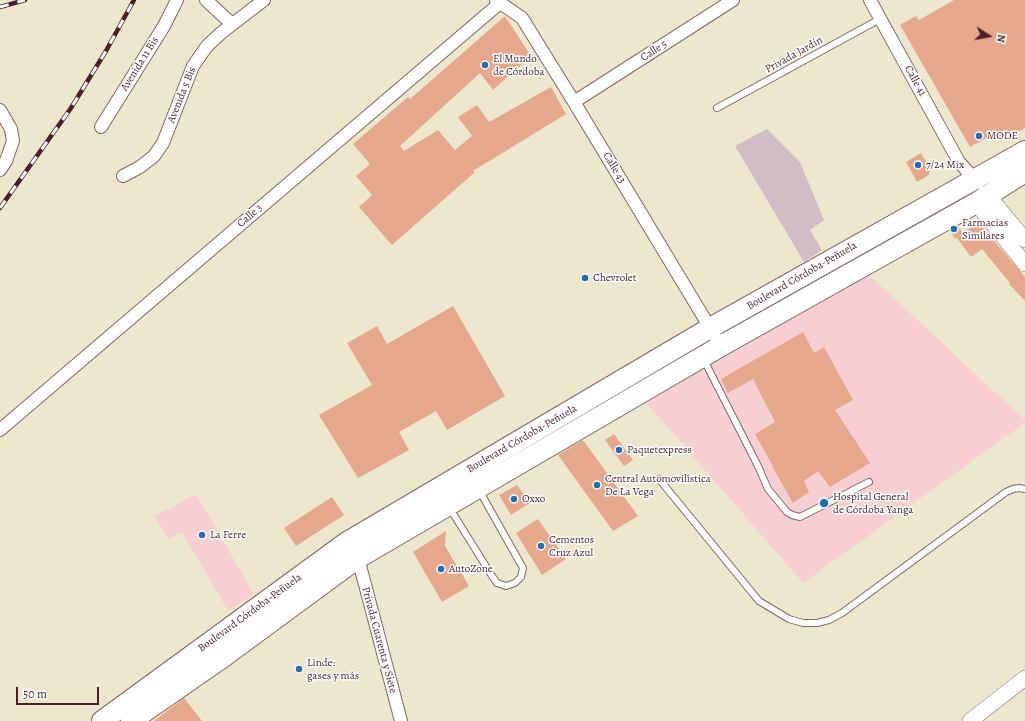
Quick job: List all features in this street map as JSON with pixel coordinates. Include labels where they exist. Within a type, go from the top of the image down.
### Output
[{"type":"main road","name":"Boulevard Córdoba-Peñuela","points":[[131,721],[222,658],[443,497],[710,328],[1025,151]]},
{"type":"main road","name":"Boulevard Córdoba-Peñuela","points":[[473,479],[721,346],[982,199],[1025,172]]},
{"type":"main road","name":"Boulevard Córdoba-Peñuela","points":[[102,721],[347,542],[443,497]]},
{"type":"main road","points":[[347,542],[358,558]]},
{"type":"street","name":"Avenida 11 Bis","points":[[101,126],[164,26],[177,0]]},
{"type":"street","points":[[206,0],[232,24]]},
{"type":"street","name":"Avenida 5 Bis","points":[[123,176],[140,167],[154,156],[164,143],[185,84],[194,66],[207,46],[232,24],[264,0]]},
{"type":"street","name":"Calle 5","points":[[574,102],[733,0]]},
{"type":"street","name":"Calle 41","points":[[870,0],[959,162],[968,182]]},
{"type":"street","name":"Calle 43","points":[[498,1],[522,18],[721,346]]},
{"type":"street","name":"Calle 3","points":[[0,430],[498,1]]},
{"type":"street","points":[[0,110],[10,129],[13,141],[6,161],[0,170]]},
{"type":"street","points":[[968,182],[982,199],[1025,264]]},
{"type":"street","points":[[982,199],[1025,240]]},
{"type":"street","name":"Privada Cuarenta y Siete","points":[[358,558],[401,721]]},
{"type":"street","points":[[970,721],[1025,678]]},
{"type":"lane","name":"Privada Jardín","points":[[717,108],[880,19]]},
{"type":"lane","points":[[702,356],[768,488],[787,512],[800,517],[869,482]]},
{"type":"lane","points":[[443,497],[497,584],[506,586],[515,583],[521,577],[523,568],[473,479]]},
{"type":"lane","points":[[660,479],[759,601],[789,619],[818,623],[829,620],[842,613],[1006,492],[1019,488],[1025,489]]},
{"type":"shaded area","points":[[767,129],[800,162],[824,220],[810,230],[822,250],[804,262],[735,146]]},
{"type":"shaded area","name":"Hospital General de Córdoba Yanga","points":[[866,272],[1025,420],[1025,423],[803,583],[644,400]]},
{"type":"shaded area","name":"La Ferre","points":[[196,494],[254,594],[228,611],[182,532],[168,539],[155,516]]},
{"type":"building","points":[[954,0],[1025,0],[1025,128],[1000,141],[996,133],[970,147],[900,25],[916,16],[919,20]]},
{"type":"building","points":[[505,16],[531,56],[493,90],[480,73],[400,146],[404,151],[438,130],[455,150],[472,136],[458,117],[477,105],[489,122],[551,87],[566,114],[473,171],[475,172],[392,245],[359,207],[372,195],[356,176],[370,164],[353,144],[408,97],[410,99]]},
{"type":"building","name":"7/24 Mix","points":[[921,153],[930,168],[929,175],[917,182],[906,162]]},
{"type":"building","points":[[978,222],[1025,277],[1025,301],[1009,284],[1010,283],[982,249],[971,257],[957,238]]},
{"type":"building","points":[[958,226],[963,234],[955,239],[950,231]]},
{"type":"building","points":[[453,306],[505,396],[447,430],[436,411],[399,432],[409,450],[358,478],[319,415],[372,385],[347,343],[377,326],[387,344]]},
{"type":"building","points":[[803,332],[814,353],[824,347],[853,400],[835,410],[870,463],[830,487],[818,471],[804,481],[809,492],[793,503],[755,434],[775,422],[753,379],[728,393],[721,379]]},
{"type":"building","name":"Paquetexpress","points":[[614,434],[633,460],[624,466],[605,440]]},
{"type":"building","name":"Central Automovilística De La Vega","points":[[583,440],[638,516],[613,531],[558,455]]},
{"type":"building","name":"Oxxo","points":[[517,485],[530,503],[511,515],[499,495]]},
{"type":"building","points":[[332,497],[344,515],[296,546],[284,528]]},
{"type":"building","name":"Cementos Cruz Azul","points":[[538,519],[566,559],[542,575],[516,533]]},
{"type":"building","name":"AutoZone","points":[[446,531],[445,546],[469,586],[442,602],[413,552]]},
{"type":"building","points":[[184,698],[202,721],[154,721],[172,707]]},
{"type":"railway","points":[[0,7],[25,0]]},
{"type":"railway","points":[[0,208],[71,108],[106,51],[134,0]]},
{"type":"place","name":"El Mundo de Córdoba","points":[[485,65]]},
{"type":"place","name":"MODE","points":[[979,136]]},
{"type":"place","name":"7/24 Mix","points":[[918,165]]},
{"type":"place","name":"Farmacias Similares","points":[[954,229]]},
{"type":"place","name":"Chevrolet","points":[[585,278]]},
{"type":"place","name":"Paquetexpress","points":[[619,450]]},
{"type":"place","name":"Central Automovilística De La Vega","points":[[597,485]]},
{"type":"place","name":"Oxxo","points":[[514,499]]},
{"type":"place","name":"Hospital General de Córdoba Yanga","points":[[824,503]]},
{"type":"place","name":"La Ferre","points":[[202,535]]},
{"type":"place","name":"Cementos Cruz Azul","points":[[541,546]]},
{"type":"place","name":"AutoZone","points":[[441,569]]},
{"type":"place","name":"Linde: gases y más","points":[[299,669]]}]
